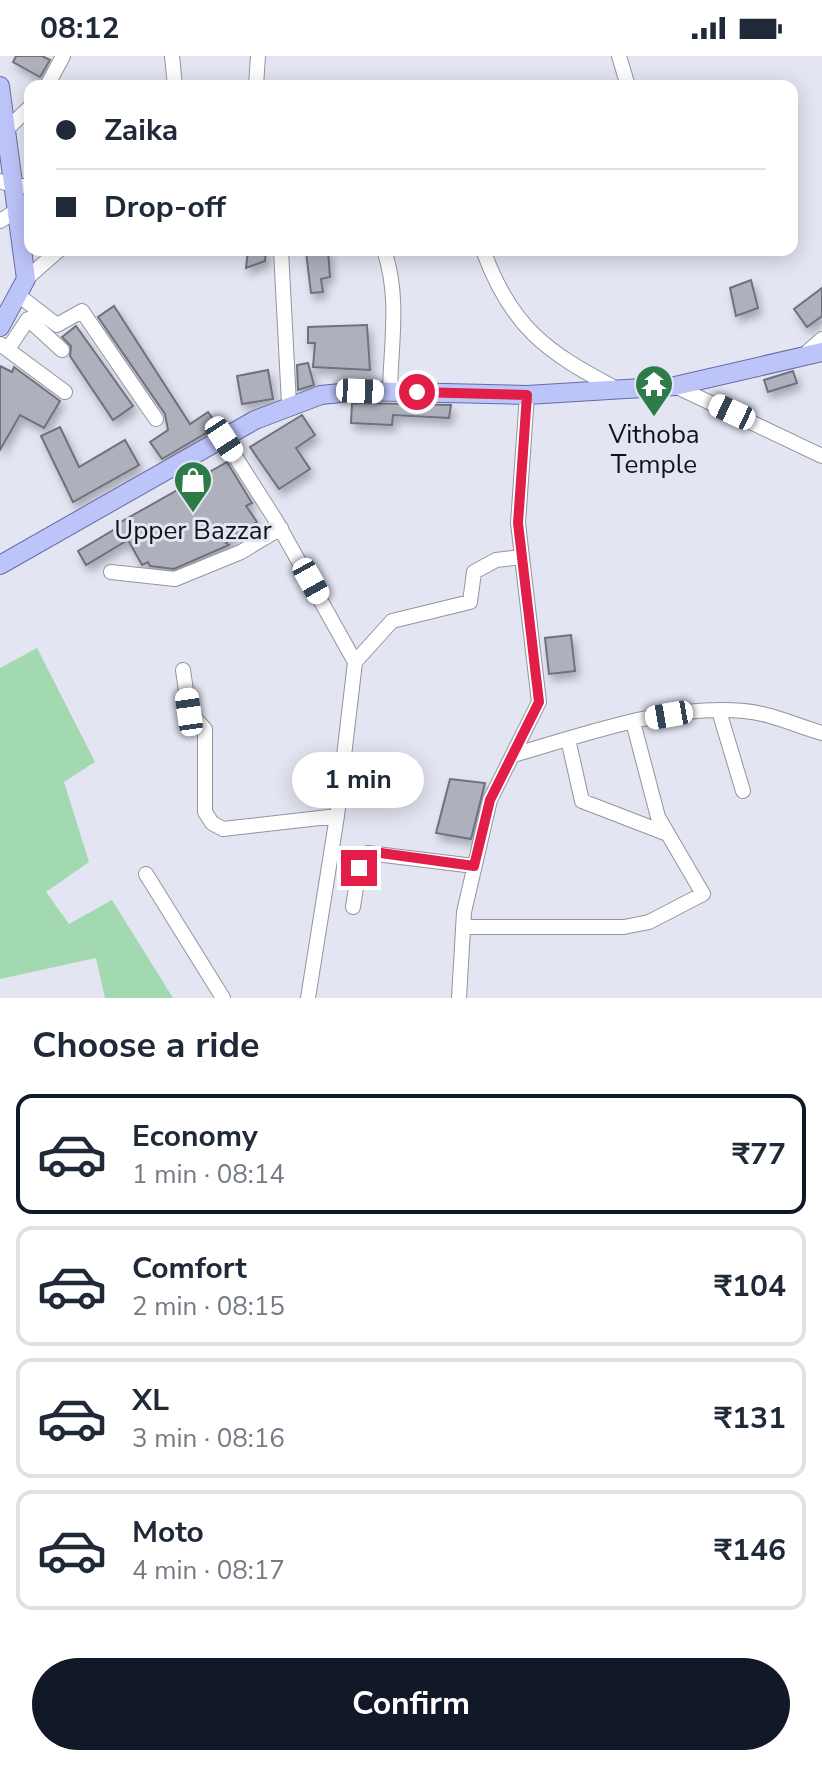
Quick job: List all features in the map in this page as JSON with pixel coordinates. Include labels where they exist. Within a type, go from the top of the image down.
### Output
[{"type":"main road","points":[[0,86],[15,184],[22,287],[0,327]]},
{"type":"main road","points":[[0,565],[289,404],[321,395],[390,391],[527,395],[675,386],[822,352]]},
{"type":"street","points":[[50,80],[63,56]]},
{"type":"street","points":[[172,56],[174,80]]},
{"type":"street","points":[[256,80],[258,56]]},
{"type":"street","points":[[619,56],[626,80]]},
{"type":"street","points":[[6,130],[24,113]]},
{"type":"street","points":[[0,221],[17,210]]},
{"type":"street","points":[[53,256],[22,287],[57,325],[82,311],[156,419]]},
{"type":"street","points":[[281,256],[289,404]]},
{"type":"street","points":[[386,256],[393,275],[396,310],[391,322],[390,391]]},
{"type":"street","points":[[485,256],[511,312],[537,339],[617,389]]},
{"type":"street","points":[[62,350],[28,319],[4,347],[65,392]]},
{"type":"street","points":[[800,358],[822,339]]},
{"type":"street","points":[[675,386],[822,456]]},
{"type":"street","points":[[459,998],[463,927],[490,800],[539,702],[518,523],[527,395]]},
{"type":"street","points":[[224,439],[281,528],[355,662]]},
{"type":"street","points":[[111,572],[175,579],[241,552],[281,528]]},
{"type":"street","points":[[308,998],[337,816],[355,662],[392,621],[470,602],[474,572],[496,560],[522,557]]},
{"type":"street","points":[[183,670],[189,712],[205,729],[205,812],[212,823],[223,829],[337,816]]},
{"type":"street","points":[[513,755],[633,722],[719,711],[753,712],[822,733]]},
{"type":"street","points":[[719,711],[743,791]]},
{"type":"street","points":[[463,927],[624,927],[649,922],[703,894],[665,833],[633,722]]},
{"type":"street","points":[[568,739],[582,801],[665,833]]},
{"type":"street","points":[[353,907],[359,868],[368,853],[474,866]]},
{"type":"street","points":[[146,874],[223,998]]},
{"type":"green space","points":[[37,648],[95,762],[64,782],[89,862],[46,892],[69,924],[112,900],[173,998],[105,998],[96,958],[0,979],[0,668]]},
{"type":"building","points":[[16,56],[42,56],[50,60],[40,77],[13,62]]},
{"type":"building","points":[[247,256],[265,256],[265,261],[246,268]]},
{"type":"building","points":[[306,256],[328,256],[330,277],[321,279],[323,292],[311,293]]},
{"type":"building","points":[[751,280],[758,308],[736,316],[730,288]]},
{"type":"building","points":[[822,288],[822,316],[807,327],[794,309]]},
{"type":"building","points":[[114,306],[190,424],[208,412],[218,426],[162,459],[150,442],[168,430],[165,414],[98,317]]},
{"type":"building","points":[[367,325],[370,370],[313,367],[315,343],[308,343],[308,327]]},
{"type":"building","points":[[76,326],[133,406],[113,420],[70,356],[71,346],[62,337]]},
{"type":"building","points":[[308,363],[314,385],[298,390],[297,365]]},
{"type":"building","points":[[0,366],[12,372],[14,367],[60,401],[44,428],[20,415],[0,450]]},
{"type":"building","points":[[268,370],[273,399],[242,404],[237,376]]},
{"type":"building","points":[[793,371],[797,383],[768,392],[764,380]]},
{"type":"building","points":[[352,404],[451,405],[449,418],[393,415],[392,425],[351,423]]},
{"type":"building","points":[[302,415],[315,435],[296,448],[310,469],[279,489],[250,447]]},
{"type":"building","points":[[60,427],[79,467],[125,440],[139,465],[73,502],[41,436]]},
{"type":"building","name":"Upper Bazzar","points":[[227,462],[252,503],[246,506],[257,522],[233,536],[226,543],[229,545],[174,569],[150,566],[148,562],[142,565],[128,540],[86,565],[78,551],[120,526],[119,523]]},
{"type":"building","points":[[571,635],[575,671],[549,674],[545,638]]},
{"type":"building","points":[[450,779],[485,783],[471,839],[436,833]]},
{"type":"place","name":"Vithoba Temple","points":[[654,418]]},
{"type":"place","name":"Upper Bazzar","points":[[193,514]]},
{"type":"route","points":[[359,868],[368,853],[474,866],[490,800],[539,702],[518,523],[527,395],[417,392]]}]
